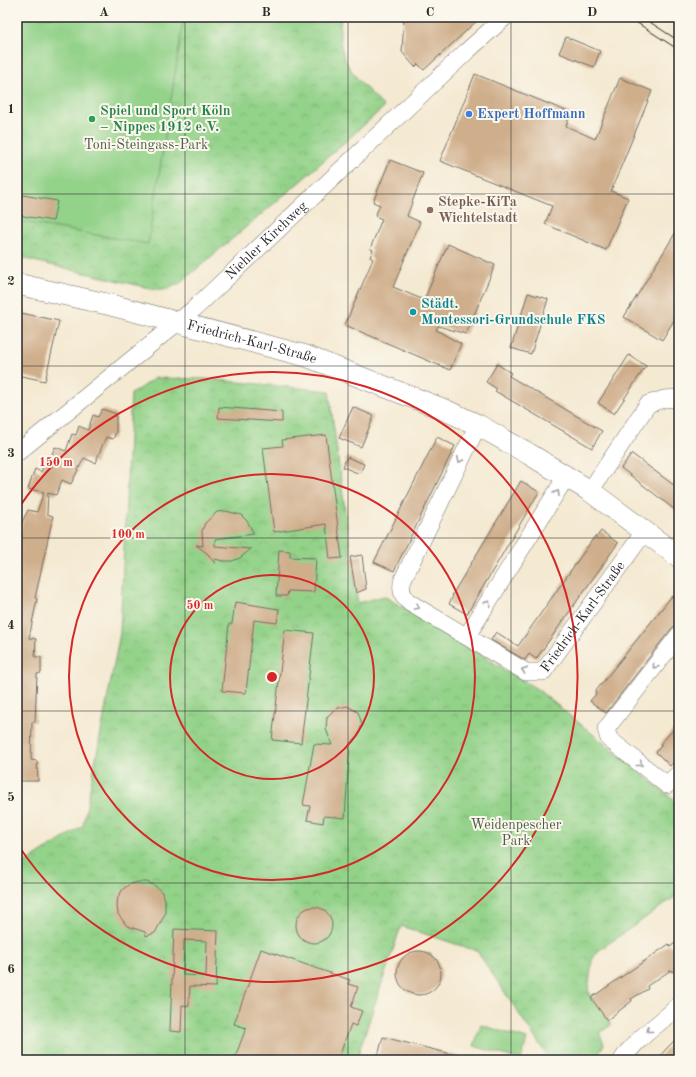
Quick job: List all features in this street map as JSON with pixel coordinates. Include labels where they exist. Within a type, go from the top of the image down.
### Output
[{"type":"main road","name":"Friedrich-Karl-Straße","points":[[17,284],[178,322],[319,360],[445,410],[478,425],[590,490],[679,557]]},
{"type":"street","name":"Niehler Kirchweg","points":[[17,452],[178,322],[460,57],[505,17]]},
{"type":"street","points":[[590,490],[648,404],[664,399],[679,398]]},
{"type":"street","name":"Friedrich-Karl-Straße","points":[[478,425],[403,579],[401,587],[407,601],[526,672],[543,672],[644,531]]},
{"type":"street","points":[[467,636],[566,477]]},
{"type":"street","points":[[679,635],[606,728],[609,739],[673,790],[679,773]]},
{"type":"street","points":[[622,1060],[629,1049],[679,1005]]},
{"type":"green space","name":"Toni-Steingass-Park","points":[[17,17],[341,17],[340,33],[344,58],[356,77],[384,107],[303,179],[180,283],[168,289],[154,289],[17,257]]},
{"type":"green space","name":"Spiel und Sport Köln – Nippes 1912 e.V.","points":[[17,17],[184,17],[148,244],[17,221]]},
{"type":"green space","name":"Weidenpescher Park","points":[[155,378],[207,379],[329,391],[350,556],[358,603],[384,596],[537,689],[679,804],[679,894],[598,951],[592,960],[588,992],[611,1025],[599,1033],[604,1044],[595,1060],[550,1060],[477,951],[401,926],[356,1060],[17,1060],[17,868],[83,826],[120,633],[131,394]]},
{"type":"green space","points":[[481,1025],[527,1039],[521,1060],[474,1046]]},
{"type":"building","points":[[404,17],[481,17],[424,70],[418,64],[415,67],[402,52]]},
{"type":"building","points":[[566,37],[600,51],[594,67],[559,53]]},
{"type":"building","points":[[475,74],[571,113],[566,126],[595,139],[620,78],[652,91],[611,191],[628,198],[606,250],[545,224],[552,206],[440,161]]},
{"type":"building","name":"Städt. Montessori-Grundschule FKS","points":[[390,160],[423,173],[407,216],[420,222],[393,287],[424,300],[448,244],[495,265],[466,334],[438,326],[436,330],[461,344],[450,370],[345,325],[373,259],[370,257],[373,250],[370,249],[382,219],[375,216],[380,205],[373,202]]},
{"type":"building","points":[[17,194],[57,201],[53,221],[17,215]]},
{"type":"building","points":[[679,227],[679,312],[662,340],[624,317]]},
{"type":"building","points":[[528,293],[548,299],[531,354],[511,348]]},
{"type":"building","points":[[21,313],[59,321],[45,381],[17,375],[17,332]]},
{"type":"building","points":[[629,355],[646,366],[614,414],[598,403]]},
{"type":"building","points":[[497,364],[511,373],[509,376],[602,431],[592,448],[495,391],[497,389],[486,382]]},
{"type":"building","points":[[219,407],[282,412],[282,422],[218,418]]},
{"type":"building","points":[[353,407],[374,416],[361,447],[339,438]]},
{"type":"building","points":[[102,409],[116,414],[116,432],[113,439],[106,437],[95,463],[84,458],[71,484],[62,480],[56,495],[48,493],[47,514],[53,516],[35,598],[37,599],[29,638],[36,639],[35,657],[41,657],[41,673],[37,674],[35,722],[32,722],[31,760],[37,761],[38,781],[17,781],[17,541],[23,520],[28,510],[37,512],[44,492],[28,489],[35,469],[41,472],[47,457],[50,458],[55,447],[66,451],[72,434],[76,435],[79,426],[88,430],[93,415],[98,417]]},
{"type":"building","points":[[326,435],[342,558],[330,559],[326,524],[274,532],[263,448],[283,446],[282,440]]},
{"type":"building","points":[[437,437],[455,446],[394,571],[374,562]]},
{"type":"building","points":[[632,454],[679,489],[679,513],[621,468]]},
{"type":"building","points":[[347,457],[364,464],[360,474],[343,467]]},
{"type":"building","points":[[521,481],[539,492],[467,614],[449,604],[453,596],[452,595]]},
{"type":"building","points":[[226,511],[241,515],[247,521],[254,534],[215,539],[215,546],[251,549],[240,558],[232,561],[215,559],[215,564],[208,554],[196,545],[203,546],[202,531],[205,523],[217,512]]},
{"type":"building","points":[[601,531],[618,543],[536,659],[529,654],[525,660],[491,640],[496,632],[518,646],[595,536],[596,538]]},
{"type":"building","points":[[279,550],[290,551],[290,557],[316,558],[314,592],[288,591],[287,596],[276,596]]},
{"type":"building","points":[[362,555],[366,589],[356,593],[350,557]]},
{"type":"building","points":[[672,596],[679,600],[679,622],[671,629],[606,713],[590,701],[596,694],[595,692]]},
{"type":"building","points":[[235,602],[279,609],[277,623],[254,620],[246,693],[222,691],[229,624],[232,624]]},
{"type":"building","points":[[285,630],[314,633],[301,743],[272,740]]},
{"type":"building","points":[[347,706],[358,712],[362,724],[358,736],[350,743],[345,818],[324,816],[323,823],[307,820],[310,806],[303,805],[314,744],[332,745],[326,729],[327,717],[335,709]]},
{"type":"building","points":[[673,730],[679,736],[679,756],[670,766],[656,752],[662,745],[660,744]]},
{"type":"building","points":[[147,882],[154,885],[161,891],[165,899],[165,914],[155,933],[146,936],[145,932],[127,926],[118,914],[118,897],[123,889],[130,884]]},
{"type":"building","points":[[318,907],[327,912],[331,918],[331,932],[327,938],[318,943],[310,943],[301,938],[297,932],[296,921],[301,912],[307,908]]},
{"type":"building","points":[[174,929],[218,931],[216,987],[190,986],[189,1006],[182,1005],[181,1032],[170,1031]],"holes":[[[184,940],[207,941],[206,976],[183,975]]]},
{"type":"building","points":[[679,940],[679,967],[672,972],[671,970],[647,986],[648,989],[631,999],[632,1001],[607,1020],[591,998],[669,944],[670,947]]},
{"type":"building","points":[[261,949],[350,980],[348,984],[358,987],[351,1007],[362,1011],[356,1026],[351,1024],[338,1060],[281,1060],[270,1056],[269,1060],[234,1060],[246,1028],[234,1024]]},
{"type":"building","points":[[419,951],[431,955],[437,961],[441,973],[437,985],[431,991],[419,995],[407,991],[401,985],[397,973],[401,961],[407,955]]},
{"type":"building","points":[[679,1036],[679,1060],[657,1060],[666,1049]]},
{"type":"building","points":[[383,1037],[459,1056],[459,1060],[377,1060]]},
{"type":"tram line","points":[[628,17],[679,50]]},
{"type":"tram line","points":[[642,17],[679,41]]},
{"type":"place","name":"Expert Hoffmann","points":[[469,114]]},
{"type":"place","name":"Spiel und Sport Köln – Nippes 1912 e.V.","points":[[92,119]]},
{"type":"place","name":"Stepke-KiTa Wichtelstadt","points":[[430,210]]},
{"type":"place","name":"Städt. Montessori-Grundschule FKS","points":[[413,312]]}]
